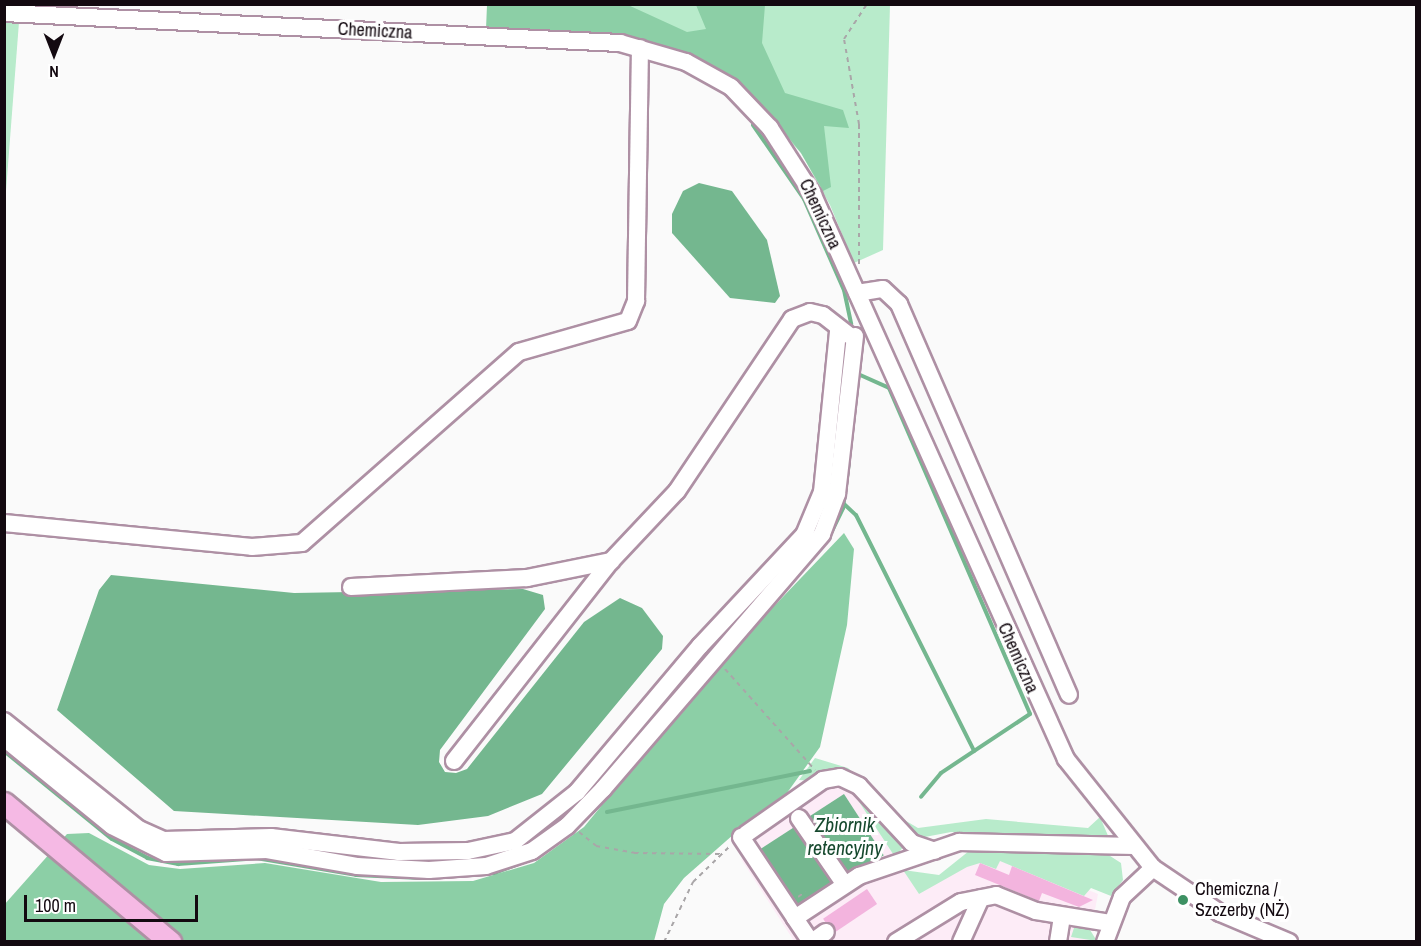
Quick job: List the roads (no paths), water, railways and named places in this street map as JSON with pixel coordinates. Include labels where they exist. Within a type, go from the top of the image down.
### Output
[{"type":"main road","points":[[4,803],[170,942]]},
{"type":"street","name":"Chemiczna","points":[[4,13],[597,41],[640,48],[711,74],[750,105],[802,174],[1049,728],[1084,787],[1153,868],[1220,913],[1289,942]]},
{"type":"street","points":[[4,523],[252,547],[280,547],[311,538],[519,352],[628,321],[636,301],[631,148],[640,48]]},
{"type":"street","points":[[855,290],[884,289],[899,304],[1069,695]]},
{"type":"street","points":[[454,761],[611,561],[677,491],[792,320],[810,312],[823,315],[838,332],[855,336],[873,329]]},
{"type":"street","points":[[4,722],[139,828],[164,840],[271,837],[399,852],[468,851],[515,841],[577,792],[700,646],[804,535],[822,492],[838,332]]},
{"type":"street","points":[[4,738],[112,826],[166,853],[267,850],[384,869],[466,868],[532,851],[570,823],[822,534],[837,494],[855,336]]},
{"type":"street","points":[[351,587],[495,581],[611,561]]},
{"type":"street","points":[[826,932],[812,942],[744,836],[823,780],[840,777],[859,786],[912,843],[935,851]]},
{"type":"street","points":[[799,818],[845,885]]},
{"type":"street","points":[[795,918],[845,885],[935,851],[981,839],[1110,849],[1134,846]]},
{"type":"street","points":[[1105,942],[1110,923],[1122,897],[1153,868]]},
{"type":"street","points":[[896,942],[961,902],[996,895],[1062,916],[1110,923]]},
{"type":"street","points":[[961,942],[981,898]]},
{"type":"street","points":[[1058,942],[1062,916]]},
{"type":"water","points":[[699,183],[732,191],[767,240],[780,296],[775,303],[730,298],[672,233],[672,214],[683,191]]},
{"type":"water","points":[[111,575],[294,593],[523,589],[543,595],[545,609],[440,750],[439,762],[445,772],[456,773],[467,769],[584,622],[620,598],[642,608],[663,636],[662,649],[542,794],[488,816],[418,825],[174,811],[57,710],[99,590]]},
{"type":"water","name":"Zbiornik retencyjny","points":[[844,794],[884,855],[845,880],[805,819]]},
{"type":"water","name":"Zbiornik retencyjny","points":[[799,824],[839,885],[800,910],[760,849]]},
{"type":"waterway","points":[[753,125],[804,199],[844,290],[851,324]]},
{"type":"waterway","points":[[858,374],[889,388],[1030,714],[941,773],[921,797]]},
{"type":"waterway","points":[[830,535],[843,508],[849,462]]},
{"type":"waterway","points":[[844,504],[856,515],[974,751]]},
{"type":"waterway","points":[[778,597],[803,569]]},
{"type":"waterway","points":[[4,751],[112,839],[147,858],[178,864],[246,859]]},
{"type":"waterway","points":[[607,812],[810,771]]},
{"type":"waterway","points":[[573,831],[601,803]]},
{"type":"waterway","points":[[256,858],[356,875],[421,878]]},
{"type":"waterway","points":[[438,877],[494,873],[535,858]]},
{"type":"place","name":"Chemiczna / Szczerby (NŻ)","points":[[1183,900]]}]
